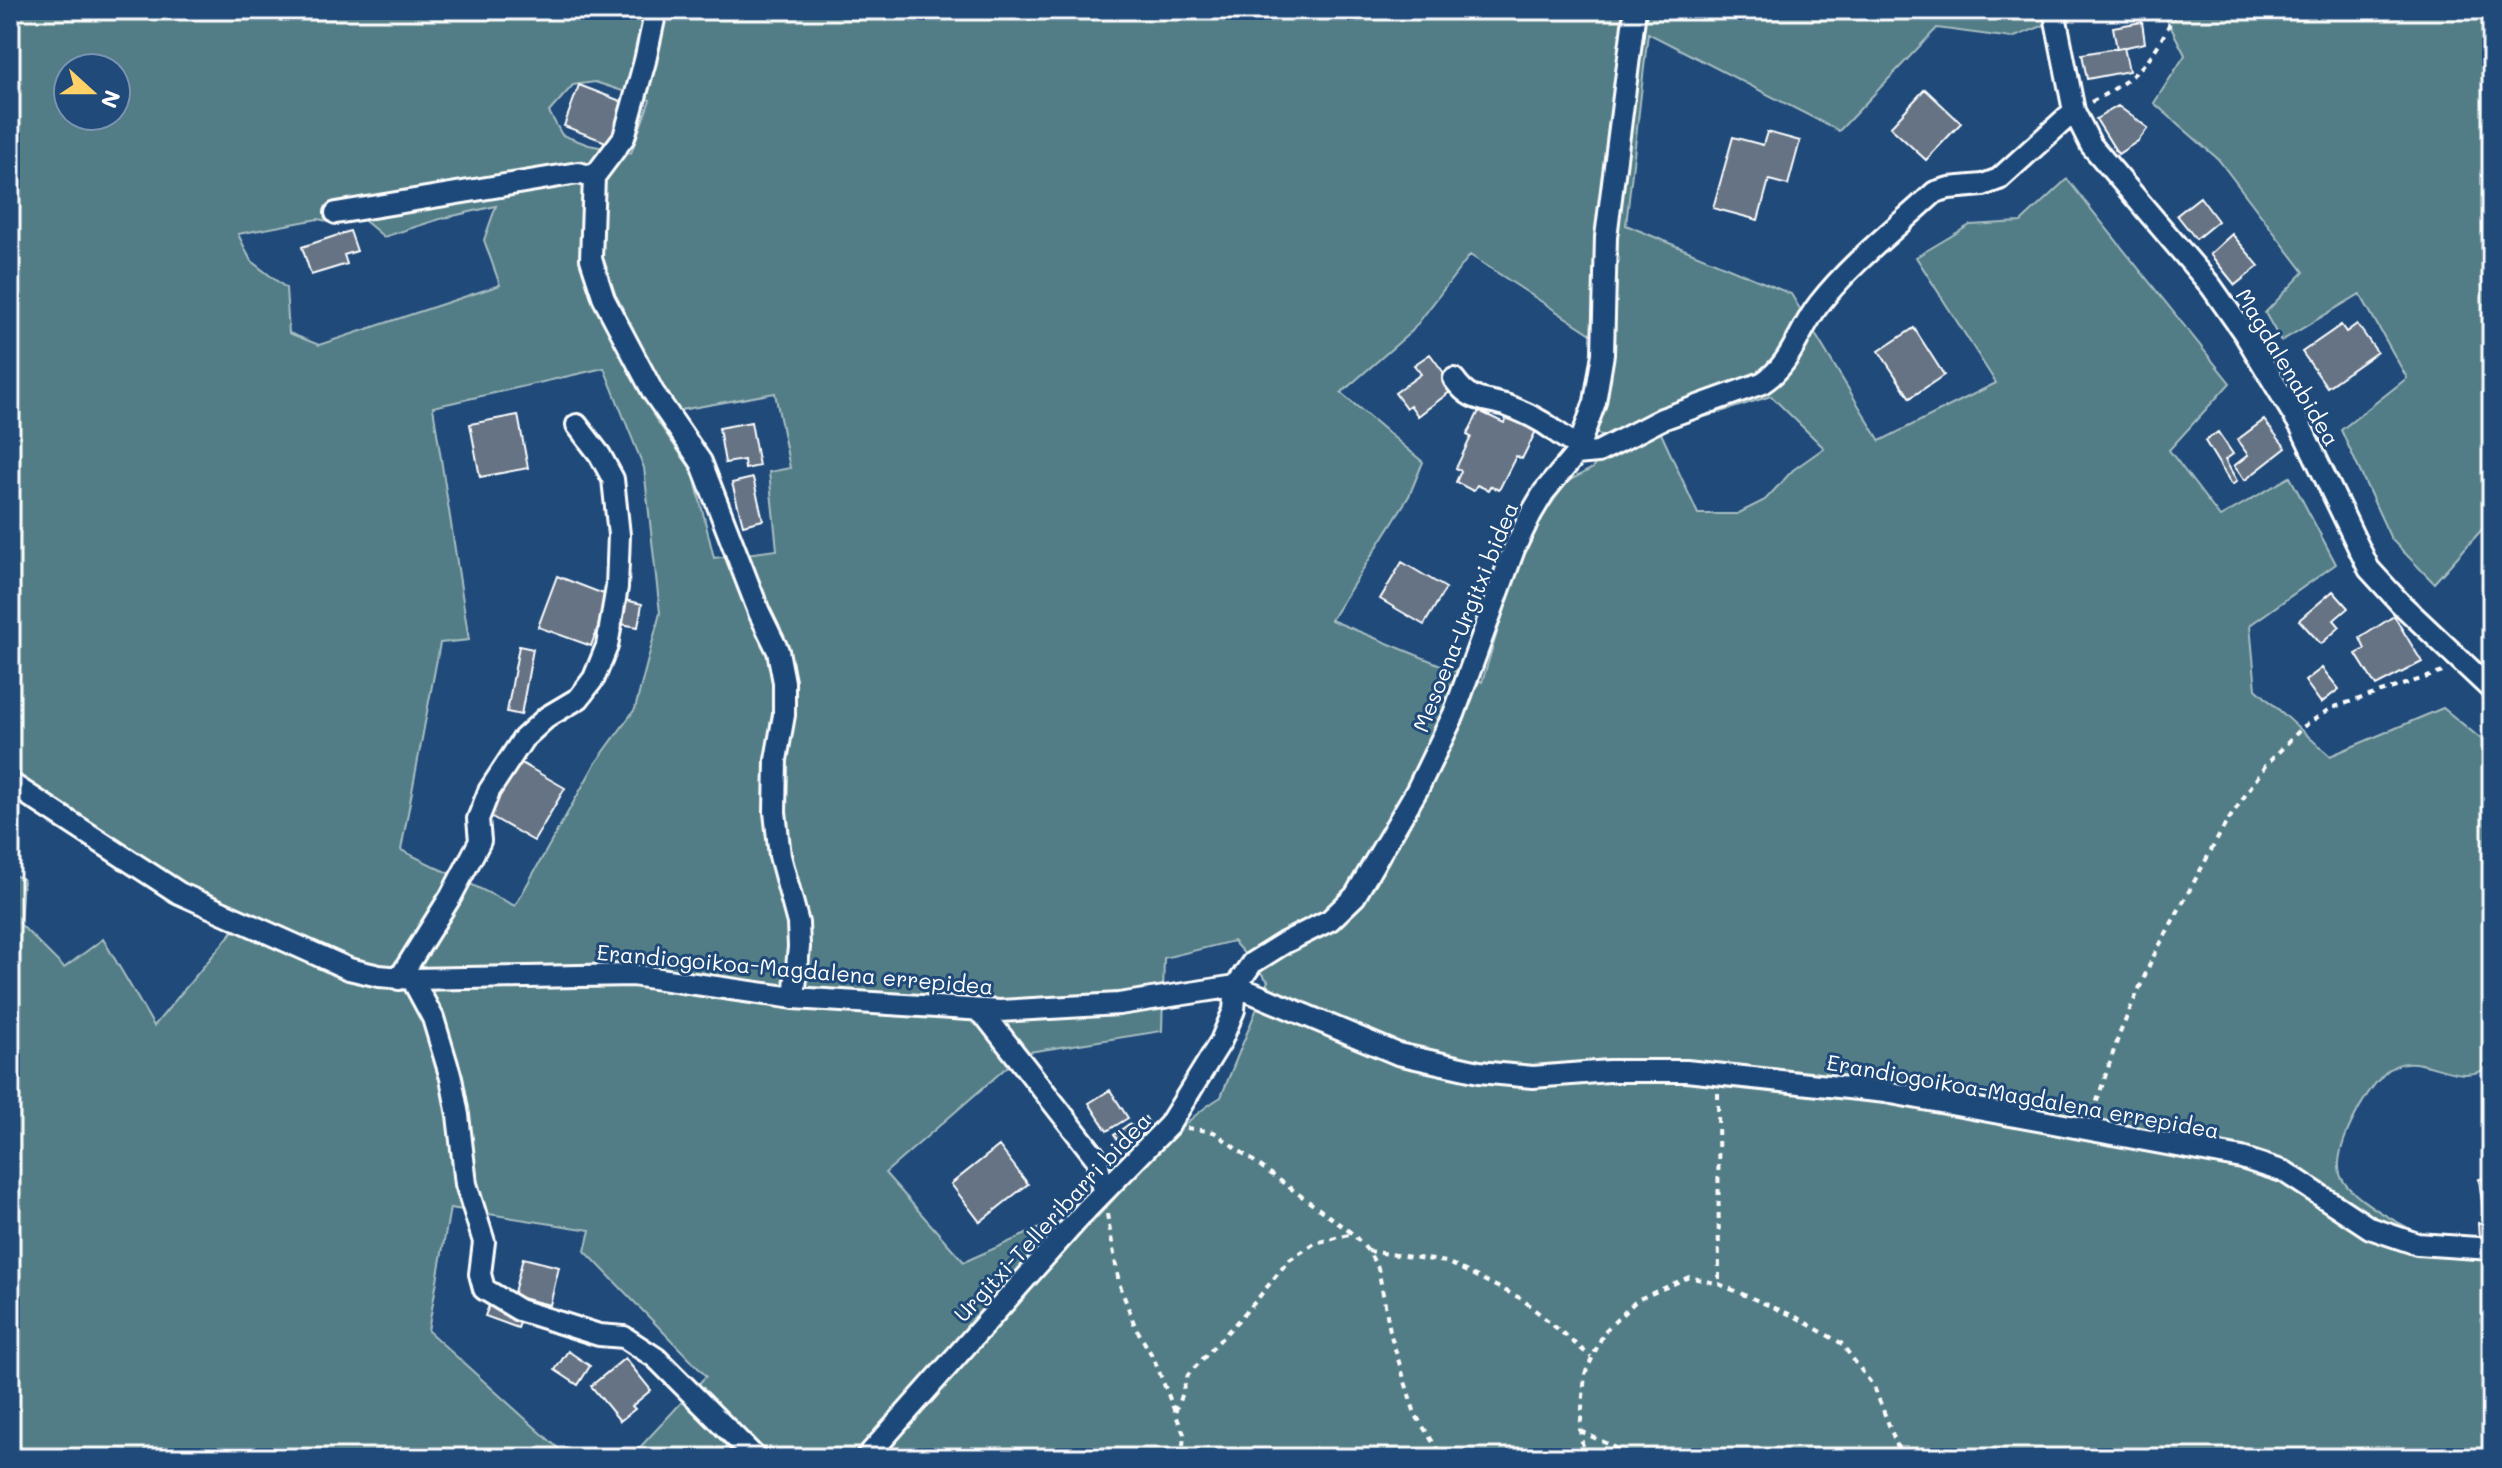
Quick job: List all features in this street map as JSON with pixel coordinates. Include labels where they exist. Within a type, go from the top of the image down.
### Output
[{"type":"street","points":[[656,10],[624,137],[594,177],[591,259],[604,299],[653,392],[701,462],[759,612],[778,651],[784,682],[784,715],[776,760],[775,812],[780,856],[798,923],[794,998]]},
{"type":"street","name":"Mesoena-Urgitxi bidea","points":[[1236,986],[1252,963],[1330,920],[1355,896],[1417,790],[1454,714],[1514,549],[1531,514],[1544,492],[1578,450],[1595,402],[1603,354],[1606,237],[1635,10]]},
{"type":"street","name":"Magdalenabidea","points":[[2054,10],[2074,111],[2091,145],[2211,286],[2244,333],[2301,427],[2369,569],[2464,665],[2489,683]]},
{"type":"street","points":[[1454,379],[1472,397],[1544,423],[1578,450],[1598,452],[1662,419],[1762,383],[1787,361],[1805,323],[1845,275],[1935,192],[1983,185],[1999,179],[2074,111]]},
{"type":"street","points":[[336,213],[578,173],[594,177]]},
{"type":"street","points":[[577,425],[600,455],[613,479],[619,535],[617,587],[607,646],[594,678],[579,698],[547,717],[523,739],[489,791],[478,819],[480,841],[406,979],[433,1018],[451,1078],[466,1184],[484,1242],[480,1274],[484,1289],[519,1310],[599,1335],[624,1337],[667,1368],[756,1458]]},
{"type":"street","name":"Erandiogoikoa-Magdalena errepidea","points":[[10,783],[179,893],[349,969],[406,979],[632,975],[794,998],[1000,1011],[1119,1004],[1236,986],[1398,1054],[1479,1072],[1533,1077],[1609,1071],[1686,1071],[1886,1092],[2242,1158],[2285,1172],[2370,1228],[2417,1244],[2492,1249]]},
{"type":"street","name":"Urgitxi-Telleribarri bidea","points":[[866,1458],[1103,1192],[1169,1125],[1221,1041],[1234,1010],[1236,986]]},
{"type":"street","points":[[976,1010],[987,1018],[1097,1159],[1103,1192]]},
{"type":"path","points":[[2074,111],[2119,88],[2140,71],[2164,38],[2176,10]]},
{"type":"path","points":[[2088,1129],[2119,1035],[2152,959],[2225,825],[2265,766],[2303,727],[2331,708],[2464,665]]},
{"type":"path","points":[[1718,1074],[1719,1284]]},
{"type":"path","points":[[1169,1125],[1214,1132],[1353,1234],[1368,1251],[1378,1268],[1391,1336],[1415,1414],[1443,1458]]},
{"type":"path","points":[[1103,1192],[1119,1283],[1184,1434],[1182,1458]]},
{"type":"path","points":[[1175,1413],[1188,1375],[1288,1261],[1315,1243],[1353,1234]]},
{"type":"path","points":[[1368,1251],[1447,1262],[1522,1299],[1592,1358]]},
{"type":"path","points":[[1585,1458],[1580,1431],[1585,1374],[1604,1332],[1637,1300],[1689,1277],[1719,1284],[1796,1317],[1841,1343],[1874,1387],[1902,1458]]},
{"type":"path","points":[[1580,1431],[1638,1458]]},
{"type":"green space","points":[[10,10],[2083,10],[2012,38],[1937,28],[1839,131],[1648,33],[1626,225],[1791,294],[1880,441],[1996,383],[1916,257],[1970,225],[2021,222],[2067,179],[2230,383],[2169,450],[2220,517],[2290,477],[2336,564],[2250,625],[2256,689],[2330,756],[2443,708],[2492,748],[2492,1065],[2463,1074],[2422,1064],[2396,1066],[2383,1075],[2360,1107],[2346,1136],[2339,1163],[2340,1174],[2348,1186],[2383,1214],[2432,1240],[2492,1260],[2492,1458],[630,1458],[706,1376],[585,1251],[590,1230],[450,1208],[428,1331],[569,1458],[10,1458],[10,873],[23,879],[20,924],[64,968],[103,939],[154,1026],[234,930],[171,902],[10,797]],"holes":[[[595,82],[650,100],[631,153],[589,145],[562,135],[549,112],[573,85]],[[496,206],[484,240],[500,285],[319,345],[289,333],[286,288],[251,261],[238,234],[318,219],[341,224],[359,216],[384,237],[440,219]],[[1470,255],[1614,349],[1595,433],[1606,437],[1593,468],[1568,481],[1536,525],[1515,574],[1482,682],[1331,620],[1409,496],[1423,462],[1341,393],[1412,331]],[[604,368],[644,468],[660,613],[635,709],[595,764],[515,906],[401,850],[440,643],[469,640],[433,407]],[[775,393],[790,468],[769,472],[777,550],[714,558],[693,472],[653,415]],[[1771,396],[1824,448],[1793,470],[1765,500],[1737,514],[1698,514],[1660,431]],[[1233,941],[1268,981],[1221,1097],[1170,1138],[1092,1223],[1042,1227],[964,1262],[885,1173],[1023,1053],[1162,1031],[1164,958]]]},
{"type":"green space","points":[[2162,10],[2492,10],[2492,524],[2485,526],[2434,583],[2391,539],[2341,430],[2407,378],[2360,294],[2281,341],[2265,313],[2304,272],[2218,159],[2154,103],[2185,55]]},
{"type":"building","points":[[2142,22],[2145,43],[2117,49],[2113,27]]},
{"type":"building","points":[[2124,47],[2129,71],[2087,79],[2082,54]]},
{"type":"building","points":[[579,85],[626,103],[611,144],[564,126]]},
{"type":"building","points":[[1925,89],[1961,123],[1926,160],[1890,127]]},
{"type":"building","points":[[2118,106],[2148,128],[2138,141],[2118,154],[2096,119]]},
{"type":"building","points":[[1767,132],[1800,141],[1788,185],[1769,180],[1758,220],[1713,208],[1733,137],[1763,145]]},
{"type":"building","points":[[2200,197],[2218,221],[2196,239],[2177,215]]},
{"type":"building","points":[[350,231],[357,251],[344,255],[347,264],[311,275],[302,247]]},
{"type":"building","points":[[2232,234],[2259,266],[2235,285],[2210,254]]},
{"type":"building","points":[[2357,324],[2377,352],[2327,387],[2302,352],[2341,325],[2346,332]]},
{"type":"building","points":[[1914,328],[1944,375],[1910,398],[1879,351]]},
{"type":"building","points":[[1430,354],[1455,388],[1418,416],[1410,405],[1406,408],[1395,393],[1421,374],[1414,365]]},
{"type":"building","points":[[1479,411],[1504,423],[1510,411],[1539,425],[1522,459],[1516,456],[1499,490],[1490,486],[1488,490],[1477,485],[1473,491],[1456,482],[1461,471],[1456,468]]},
{"type":"building","points":[[518,415],[528,468],[480,477],[470,424]]},
{"type":"building","points":[[2264,420],[2286,448],[2245,480],[2234,466],[2248,455],[2237,440]]},
{"type":"building","points":[[751,422],[759,466],[745,469],[744,460],[725,463],[719,428]]},
{"type":"building","points":[[2218,432],[2233,454],[2225,460],[2237,481],[2232,485],[2205,441]]},
{"type":"building","points":[[753,478],[763,520],[743,525],[732,483]]},
{"type":"building","points":[[1402,562],[1446,588],[1424,625],[1380,599]]},
{"type":"building","points":[[557,576],[609,596],[591,646],[538,627]]},
{"type":"building","points":[[2333,591],[2348,608],[2334,620],[2340,627],[2321,644],[2299,620]]},
{"type":"building","points":[[625,600],[642,604],[638,627],[621,624]]},
{"type":"building","points":[[2394,616],[2422,662],[2376,686],[2356,654],[2365,649],[2360,638]]},
{"type":"building","points":[[519,646],[533,649],[521,715],[507,712]]},
{"type":"building","points":[[2322,668],[2339,689],[2321,703],[2305,681]]},
{"type":"building","points":[[516,760],[565,788],[534,841],[485,813]]},
{"type":"building","points":[[1110,1090],[1128,1118],[1107,1131],[1089,1103]]},
{"type":"building","points":[[1145,1117],[1152,1127],[1123,1148],[1114,1135]]},
{"type":"building","points":[[999,1146],[1028,1184],[980,1222],[951,1184]]},
{"type":"building","points":[[2492,1177],[2492,1217],[2484,1218],[2479,1179]]},
{"type":"building","points":[[2492,1222],[2492,1238],[2479,1238],[2478,1223]]},
{"type":"building","points":[[523,1258],[559,1267],[550,1305],[513,1296]]},
{"type":"building","points":[[490,1303],[523,1315],[518,1328],[485,1316]]},
{"type":"building","points":[[568,1351],[590,1366],[578,1385],[555,1370]]},
{"type":"building","points":[[625,1358],[651,1390],[620,1421],[591,1386]]}]
